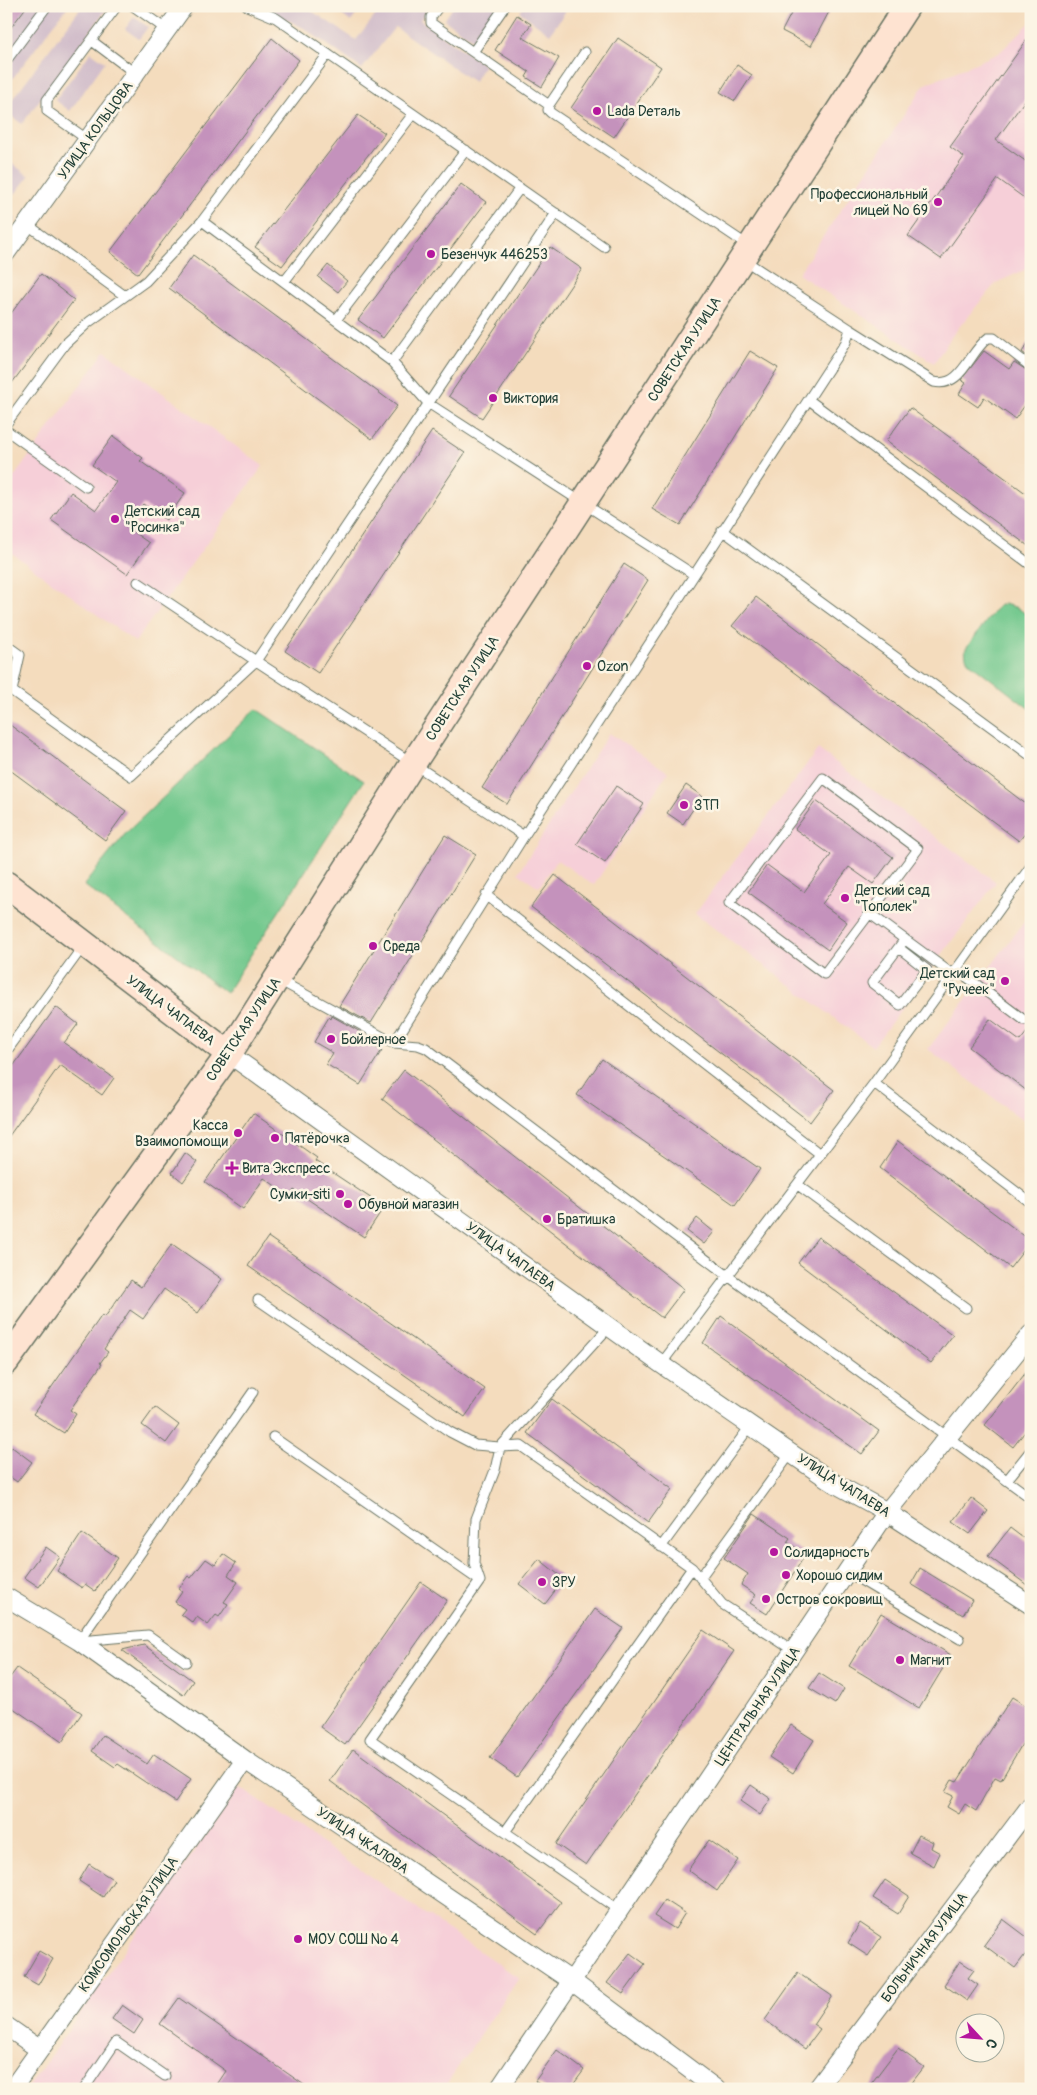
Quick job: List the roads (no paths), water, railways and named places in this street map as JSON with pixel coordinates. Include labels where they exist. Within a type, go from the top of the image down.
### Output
[{"type":"street","name":"УЛИЦА КОЛЬЦОВА","points":[[6,253],[184,6]]},
{"type":"street","name":"СОВЕТСКАЯ УЛИЦА","points":[[6,1362],[228,1054],[412,764],[907,6]]},
{"type":"street","name":"УЛИЦА ЧАПАЕВА","points":[[6,884],[228,1054],[661,1364],[834,1483],[887,1512],[1031,1605]]},
{"type":"street","name":"ЦЕНТРАЛЬНАЯ УЛИЦА","points":[[500,2089],[887,1512],[1031,1334]]},
{"type":"street","name":"УЛИЦА ЧКАЛОВА","points":[[6,1597],[79,1641],[245,1760],[573,1982],[716,2089]]},
{"type":"street","name":"КОМСОМОЛЬСКАЯ УЛИЦА","points":[[12,2089],[245,1760]]},
{"type":"street","name":"БОЛЬНИЧНАЯ УЛИЦА","points":[[817,2089],[1031,1805]]},
{"type":"street","points":[[6,2026],[39,2050]]},
{"type":"lane","points":[[6,61],[47,6]]},
{"type":"lane","points":[[88,140],[47,111],[46,105],[118,6]]},
{"type":"lane","points":[[133,6],[167,30]]},
{"type":"lane","points":[[247,6],[276,18],[604,247]]},
{"type":"lane","points":[[439,6],[431,22],[550,105]]},
{"type":"lane","points":[[473,52],[505,6]]},
{"type":"lane","points":[[92,40],[136,74]]},
{"type":"lane","points":[[585,52],[548,110],[850,329],[934,382],[945,384],[954,380],[981,343],[988,338],[994,338],[1031,366]]},
{"type":"lane","points":[[6,424],[65,344],[89,322],[146,281],[202,221],[328,54]]},
{"type":"lane","points":[[284,282],[413,114]]},
{"type":"lane","points":[[336,320],[466,150]]},
{"type":"lane","points":[[392,362],[520,188]]},
{"type":"lane","points":[[6,645],[20,655],[12,691],[132,776],[256,661],[556,213]]},
{"type":"lane","points":[[202,221],[392,362],[428,403],[693,574]]},
{"type":"lane","points":[[28,225],[125,296]]},
{"type":"lane","points":[[394,1043],[486,895],[693,574],[809,400],[846,342],[850,329]]},
{"type":"lane","points":[[809,400],[1031,565]]},
{"type":"lane","points":[[6,430],[86,487]]},
{"type":"lane","points":[[722,530],[1031,756]]},
{"type":"lane","points":[[138,582],[524,836]]},
{"type":"lane","points":[[823,778],[918,849],[870,913],[824,974],[729,903],[823,778]]},
{"type":"lane","points":[[661,1364],[874,1083],[1031,866]]},
{"type":"lane","points":[[486,895],[820,1154]]},
{"type":"lane","points":[[870,913],[905,940],[1024,1020]]},
{"type":"lane","points":[[899,948],[927,970],[900,1005],[872,983],[905,940]]},
{"type":"lane","points":[[6,1052],[84,944]]},
{"type":"lane","points":[[277,979],[394,1043],[418,1045],[426,1048],[728,1276],[1031,1498]]},
{"type":"lane","points":[[874,1083],[1031,1203]]},
{"type":"lane","points":[[798,1185],[966,1308]]},
{"type":"lane","points":[[258,1300],[450,1432],[475,1445],[521,1446],[692,1568],[722,1604],[794,1651]]},
{"type":"lane","points":[[480,1581],[474,1562],[476,1519],[495,1470],[500,1447],[610,1326]]},
{"type":"lane","points":[[79,1641],[253,1392]]},
{"type":"lane","points":[[661,1547],[751,1425]]},
{"type":"lane","points":[[273,1437],[480,1581]]},
{"type":"lane","points":[[1007,1480],[1031,1450]]},
{"type":"lane","points":[[700,1578],[791,1453]]},
{"type":"lane","points":[[505,1832],[692,1568]]},
{"type":"lane","points":[[847,1572],[960,1639]]},
{"type":"lane","points":[[480,1581],[370,1739],[620,1911]]},
{"type":"lane","points":[[79,1641],[148,1635],[186,1662]]},
{"type":"lane","points":[[84,2089],[116,2042],[165,2076]]},
{"type":"place","name":"Lada Dеталь","points":[[597,111]]},
{"type":"place","name":"Профессиональный лицей № 69","points":[[938,202]]},
{"type":"place","name":"Безенчук 446253","points":[[431,254]]},
{"type":"place","name":"Виктория","points":[[493,398]]},
{"type":"place","name":"Детский сад \"Росинка\"","points":[[115,519]]},
{"type":"place","name":"Ozon","points":[[587,666]]},
{"type":"place","name":"ЗТП","points":[[684,805]]},
{"type":"place","name":"Детский сад \"Тополек\"","points":[[845,898]]},
{"type":"place","name":"Среда","points":[[373,946]]},
{"type":"place","name":"Детский сад \"Ручеек\"","points":[[1005,981]]},
{"type":"place","name":"Бойлерное","points":[[331,1039]]},
{"type":"place","name":"Касса Взаимопомощи","points":[[238,1133]]},
{"type":"place","name":"Пятёрочка","points":[[275,1138]]},
{"type":"place","name":"Вита Экспресс","points":[[232,1168]]},
{"type":"place","name":"Сумки-siti","points":[[340,1194]]},
{"type":"place","name":"Обувной магазин","points":[[348,1204]]},
{"type":"place","name":"Братишка","points":[[547,1219]]},
{"type":"place","name":"Солидарность","points":[[774,1552]]},
{"type":"place","name":"Хорошо сидим","points":[[786,1575]]},
{"type":"place","name":"ЗРУ","points":[[542,1582]]},
{"type":"place","name":"Остров сокровищ","points":[[766,1599]]},
{"type":"place","name":"Магнит","points":[[900,1660]]},
{"type":"place","name":"МОУ СОШ № 4","points":[[298,1939]]}]
